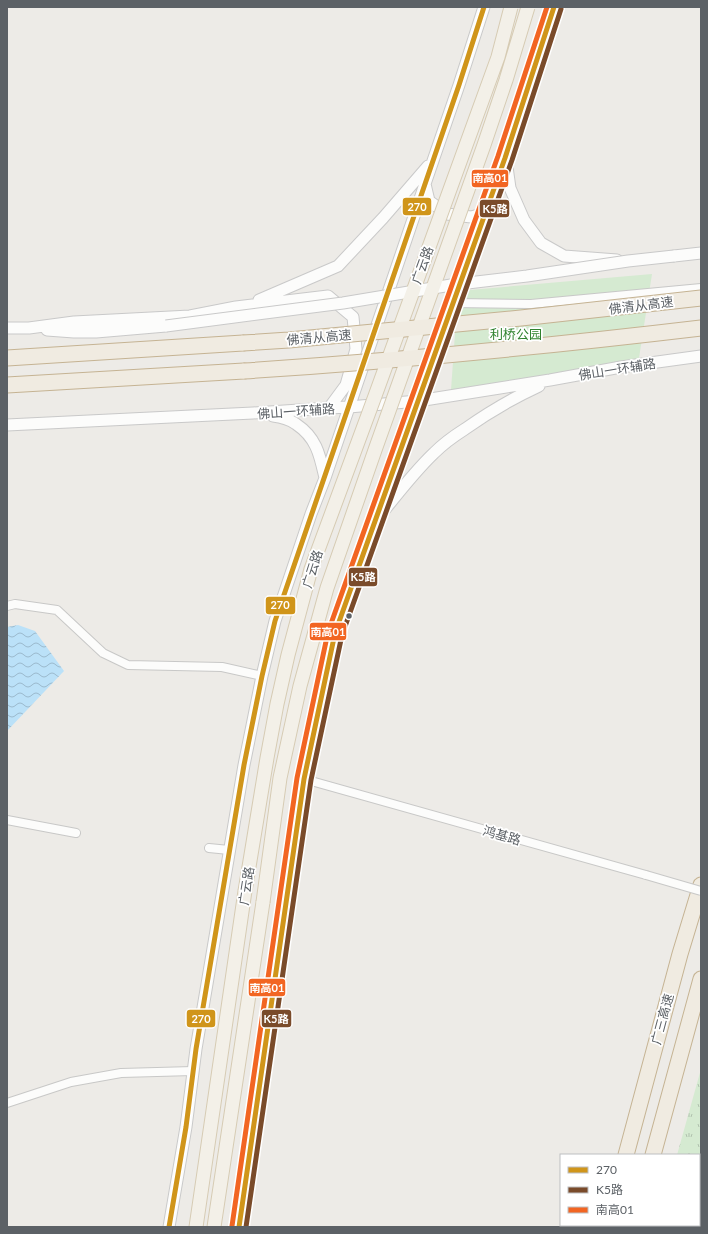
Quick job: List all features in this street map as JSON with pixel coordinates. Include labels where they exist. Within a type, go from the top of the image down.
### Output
[{"type":"highway","name":"佛清从高速","points":[[7,358],[243,344],[536,316],[701,298]]},
{"type":"highway","points":[[7,385],[244,372],[383,361],[701,328]]},
{"type":"highway","name":"广三高速","points":[[626,1154],[680,954],[701,885]]},
{"type":"highway","name":"广三高速","points":[[653,1154],[701,979]]},
{"type":"main road","name":"广云路","points":[[169,1227],[186,1127],[196,1048],[244,765],[274,620],[349,408],[484,7]]},
{"type":"main road","name":"广云路","points":[[196,1227],[266,758],[288,656],[311,569],[498,57],[511,7]]},
{"type":"main road","name":"广云路","points":[[214,1227],[263,902],[280,778],[300,686],[327,588],[484,145],[506,80],[528,7]]},
{"type":"main road","points":[[239,1227],[304,779],[335,633],[486,213],[554,7]]},
{"type":"main road","points":[[505,158],[510,188],[524,220],[541,243],[564,256],[628,261]]},
{"type":"main road","points":[[236,307],[264,299],[338,266],[383,218],[434,159]]},
{"type":"main road","points":[[424,184],[429,201],[447,214],[471,218],[486,213]]},
{"type":"main road","points":[[7,328],[96,332],[166,326],[343,303],[451,285],[527,276],[628,261],[701,253]]},
{"type":"main road","points":[[29,328],[74,322],[190,316],[236,307],[328,296],[353,317],[356,349],[346,386],[329,408]]},
{"type":"main road","name":"佛山一环辅路","points":[[7,425],[253,414],[329,408],[349,408],[418,401],[621,367],[701,356]]},
{"type":"main road","points":[[373,525],[434,452],[485,415],[511,399],[550,380]]},
{"type":"main road","points":[[253,414],[284,417],[303,428],[317,447],[325,478]]},
{"type":"street","points":[[454,302],[531,304],[701,288]]},
{"type":"street","points":[[7,606],[16,604],[57,610],[103,652],[128,665],[222,667],[262,676]]},
{"type":"street","name":"鸿基路","points":[[304,779],[701,891]]},
{"type":"street","points":[[7,820],[76,833]]},
{"type":"street","points":[[209,848],[230,850]]},
{"type":"street","points":[[7,1103],[71,1082],[102,1076],[120,1073],[193,1071]]},
{"type":"green space","name":"利桥公园","points":[[652,274],[637,371],[451,390],[458,291]]},
{"type":"green space","points":[[701,1069],[701,1182],[700,1154],[677,1154]]},
{"type":"water","points":[[18,625],[35,631],[64,671],[7,731],[7,627]]},
{"type":"transit line","name":"270","points":[[169,1227],[186,1127],[196,1049],[244,765],[275,621],[459,85],[484,7]]},
{"type":"transit line","name":"南高01","points":[[232,1226],[297,778],[328,632],[498,156],[547,7]]},
{"type":"transit line","name":"270","points":[[239,1227],[304,779],[335,633],[505,158],[554,7]]},
{"type":"transit line","name":"K5路","points":[[246,1227],[311,780],[342,635],[512,160],[561,9]]}]
